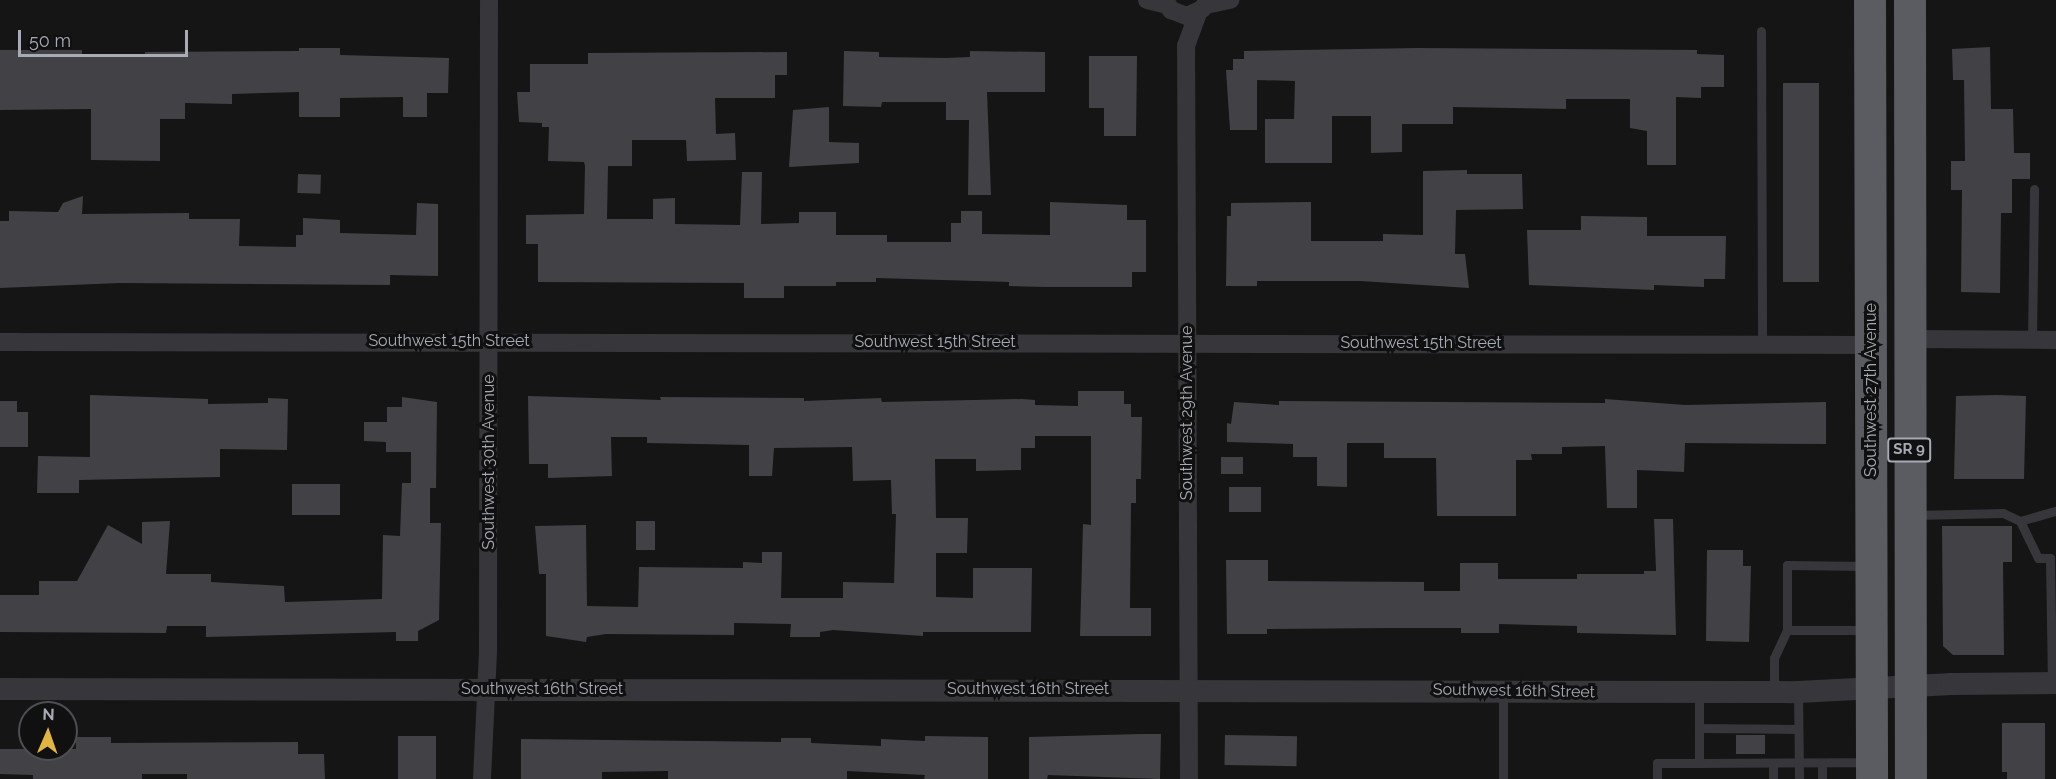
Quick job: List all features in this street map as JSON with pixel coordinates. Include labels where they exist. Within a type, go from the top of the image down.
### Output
[{"type":"highway","name":"Southwest 27th Avenue","points":[[1870,0],[1872,770]]},
{"type":"highway","points":[[1881,0],[1900,18],[1910,39]]},
{"type":"highway","name":"SR 9","points":[[1910,0],[1911,779]]},
{"type":"street","name":"Southwest 30th Avenue","points":[[482,779],[490,342],[489,0]]},
{"type":"street","points":[[1147,0],[1170,6],[1204,6],[1230,0]]},
{"type":"street","name":"Southwest 29th Avenue","points":[[1170,6],[1186,46],[1189,779]]},
{"type":"street","name":"Southwest 29th Avenue","points":[[1186,46],[1204,6]]},
{"type":"street","points":[[1910,339],[2056,340]]},
{"type":"street","name":"Southwest 15th Street","points":[[0,342],[1186,342],[1871,345]]},
{"type":"street","name":"Southwest 16th Street","points":[[0,689],[1188,689],[1798,693],[1910,686],[2054,683]]},
{"type":"lane","points":[[1761,31],[1761,345]]},
{"type":"lane","points":[[2032,340],[2034,189]]},
{"type":"lane","points":[[2020,521],[2056,511]]},
{"type":"lane","points":[[1909,515],[2003,513],[2020,521],[2038,558],[2050,558],[2054,683]]},
{"type":"lane","points":[[1774,692],[1774,658],[1787,630],[1787,565],[1871,566]]},
{"type":"lane","points":[[1787,630],[1872,630]]},
{"type":"lane","points":[[1503,691],[1503,779]]},
{"type":"lane","points":[[1699,692],[1699,763]]},
{"type":"lane","points":[[1798,693],[1798,779]]},
{"type":"lane","points":[[1699,728],[1798,729]]},
{"type":"lane","points":[[1657,779],[1657,763],[1822,763],[1872,770]]},
{"type":"lane","points":[[1773,763],[1773,779]]},
{"type":"lane","points":[[1822,763],[1822,779]]},
{"type":"building","points":[[1990,47],[1991,109],[2013,109],[2014,153],[2030,153],[2030,179],[2012,179],[2012,213],[2001,213],[2000,293],[1961,292],[1962,190],[1951,190],[1951,161],[1965,161],[1964,80],[1953,80],[1952,49]]},
{"type":"building","points":[[299,48],[340,48],[340,55],[449,58],[448,93],[427,93],[427,117],[403,117],[403,97],[340,98],[340,117],[299,117],[299,92],[232,94],[232,104],[185,103],[185,119],[160,119],[160,161],[91,160],[91,109],[0,110],[0,50],[82,50],[82,54],[145,55],[145,52],[299,51]]},
{"type":"building","points":[[1417,48],[1697,50],[1697,54],[1724,55],[1724,87],[1701,87],[1701,98],[1676,97],[1676,165],[1647,165],[1647,131],[1630,128],[1630,99],[1566,99],[1566,109],[1453,107],[1453,124],[1402,124],[1402,152],[1371,153],[1371,116],[1332,116],[1332,163],[1265,163],[1265,119],[1294,119],[1295,81],[1257,80],[1257,130],[1230,130],[1226,70],[1233,70],[1233,59],[1244,59],[1244,51]]},
{"type":"building","points":[[844,51],[879,52],[879,57],[946,58],[970,57],[970,51],[1045,52],[1045,92],[987,92],[991,195],[968,195],[969,120],[946,120],[946,102],[882,102],[881,107],[843,106]]},
{"type":"building","points":[[787,52],[787,75],[775,75],[775,98],[715,98],[716,134],[735,133],[736,160],[687,161],[686,140],[632,140],[632,166],[608,166],[607,219],[653,219],[653,199],[675,198],[675,224],[740,225],[742,172],[762,172],[761,224],[799,223],[799,212],[836,212],[836,235],[887,235],[887,242],[951,242],[951,223],[961,223],[961,211],[982,211],[982,234],[1050,235],[1050,202],[1127,205],[1127,220],[1146,220],[1146,272],[1132,272],[1132,287],[1009,286],[1009,282],[876,278],[876,282],[836,282],[836,286],[784,286],[784,298],[744,298],[744,283],[538,282],[538,244],[526,244],[526,215],[584,214],[585,166],[584,162],[548,161],[549,127],[542,127],[542,123],[519,122],[517,92],[530,92],[530,64],[588,64],[588,53]]},
{"type":"building","points":[[1089,56],[1137,56],[1136,136],[1104,136],[1104,108],[1089,108]]},
{"type":"building","points":[[1783,83],[1819,83],[1819,282],[1783,282]]},
{"type":"building","points":[[829,107],[829,142],[859,143],[859,163],[789,167],[793,110]]},
{"type":"building","points":[[1467,170],[1467,174],[1522,174],[1523,209],[1456,210],[1455,254],[1465,254],[1469,288],[1360,281],[1257,281],[1257,286],[1226,286],[1227,216],[1231,216],[1231,203],[1311,202],[1311,241],[1383,241],[1383,234],[1423,235],[1423,171]]},
{"type":"building","points":[[298,174],[321,175],[320,194],[297,193]]},
{"type":"building","points":[[83,196],[82,214],[189,213],[189,219],[240,219],[239,246],[296,247],[296,235],[303,235],[303,218],[340,220],[340,233],[416,235],[417,203],[438,204],[438,276],[390,275],[390,285],[119,283],[0,288],[0,221],[9,221],[9,211],[58,212],[63,203]]},
{"type":"building","points":[[1581,216],[1647,217],[1647,236],[1726,236],[1725,279],[1704,279],[1704,287],[1654,285],[1654,290],[1529,285],[1527,230],[1581,230]]},
{"type":"building","points":[[1078,391],[1124,391],[1124,404],[1131,404],[1131,417],[1142,417],[1141,479],[1136,479],[1136,503],[1131,503],[1130,608],[1151,608],[1151,636],[1080,636],[1083,524],[1091,525],[1091,436],[1035,436],[1035,448],[1021,448],[1021,470],[976,471],[976,459],[935,459],[936,518],[968,518],[967,553],[936,553],[936,597],[973,598],[973,568],[1032,568],[1031,632],[923,632],[923,636],[833,630],[820,632],[820,637],[790,637],[791,624],[734,623],[734,635],[606,634],[587,637],[586,642],[546,636],[546,574],[539,574],[535,526],[586,525],[587,606],[638,607],[639,567],[743,568],[743,562],[762,563],[762,552],[782,552],[781,598],[843,598],[843,582],[894,583],[896,514],[892,514],[891,480],[853,481],[852,447],[774,448],[772,476],[749,476],[749,445],[647,443],[647,437],[611,437],[612,476],[548,478],[548,464],[529,464],[528,396],[661,400],[660,397],[804,398],[804,401],[881,398],[882,402],[1022,399],[1035,400],[1035,405],[1078,406]]},
{"type":"building","points":[[90,395],[208,399],[208,404],[268,403],[268,398],[288,399],[287,450],[220,449],[220,477],[79,480],[79,493],[37,493],[38,456],[90,457]]},
{"type":"building","points":[[1956,396],[2026,396],[2024,479],[1954,479]]},
{"type":"building","points":[[402,397],[437,402],[436,488],[430,488],[430,523],[441,523],[439,620],[418,631],[418,641],[396,641],[396,632],[206,637],[206,626],[167,626],[166,633],[0,632],[0,595],[39,595],[39,581],[77,581],[108,525],[142,544],[142,522],[170,521],[166,574],[211,574],[211,582],[284,586],[285,602],[382,599],[383,535],[400,536],[402,483],[411,483],[411,452],[386,452],[386,442],[364,441],[364,422],[387,422],[387,407],[402,407]]},
{"type":"building","points":[[1605,399],[1685,405],[1826,402],[1826,444],[1685,443],[1684,472],[1637,470],[1637,508],[1607,508],[1605,446],[1562,447],[1562,454],[1531,454],[1532,460],[1516,460],[1516,516],[1437,516],[1436,458],[1384,458],[1384,443],[1347,443],[1347,487],[1317,486],[1317,457],[1293,457],[1293,444],[1227,442],[1227,423],[1231,424],[1234,402],[1279,405],[1279,401],[1605,403]]},
{"type":"building","points":[[0,401],[17,401],[17,412],[28,412],[28,447],[0,447]]},
{"type":"building","points":[[1221,457],[1243,457],[1243,474],[1221,474]]},
{"type":"building","points":[[292,484],[340,484],[340,515],[292,515]]},
{"type":"building","points":[[1229,487],[1261,487],[1261,512],[1229,512]]},
{"type":"building","points":[[1654,519],[1673,519],[1676,635],[1577,633],[1577,626],[1499,624],[1499,633],[1461,633],[1461,628],[1388,628],[1267,629],[1267,634],[1227,634],[1226,560],[1268,560],[1268,581],[1424,582],[1424,591],[1460,591],[1460,563],[1498,563],[1498,579],[1577,579],[1577,574],[1644,574],[1644,571],[1656,571]]},
{"type":"building","points":[[636,521],[655,521],[655,550],[636,550]]},
{"type":"building","points":[[1942,526],[2012,526],[2012,562],[2003,562],[2004,655],[1953,655],[1943,646]]},
{"type":"building","points":[[1707,550],[1743,550],[1743,566],[1751,566],[1749,642],[1706,641]]},
{"type":"building","points":[[2002,723],[2045,723],[2045,779],[2007,779],[2007,772],[2002,772]]},
{"type":"building","points":[[1161,734],[1160,779],[1048,775],[1047,779],[1029,779],[1029,737]]},
{"type":"building","points":[[1225,735],[1297,736],[1296,766],[1224,765]]},
{"type":"building","points":[[1736,735],[1765,735],[1765,754],[1736,754]]},
{"type":"building","points":[[398,736],[436,736],[436,779],[398,779]]},
{"type":"building","points":[[925,736],[988,737],[988,779],[924,779],[925,775],[847,771],[847,779],[668,779],[668,771],[602,772],[602,779],[521,779],[521,739],[781,742],[781,738],[811,738],[811,743],[881,746],[881,739],[925,741]]},
{"type":"building","points":[[78,737],[111,737],[111,743],[298,742],[298,754],[324,754],[325,779],[187,779],[187,774],[142,774],[142,779],[33,779],[33,775],[0,774],[0,749],[18,749],[18,761],[78,761]]}]
